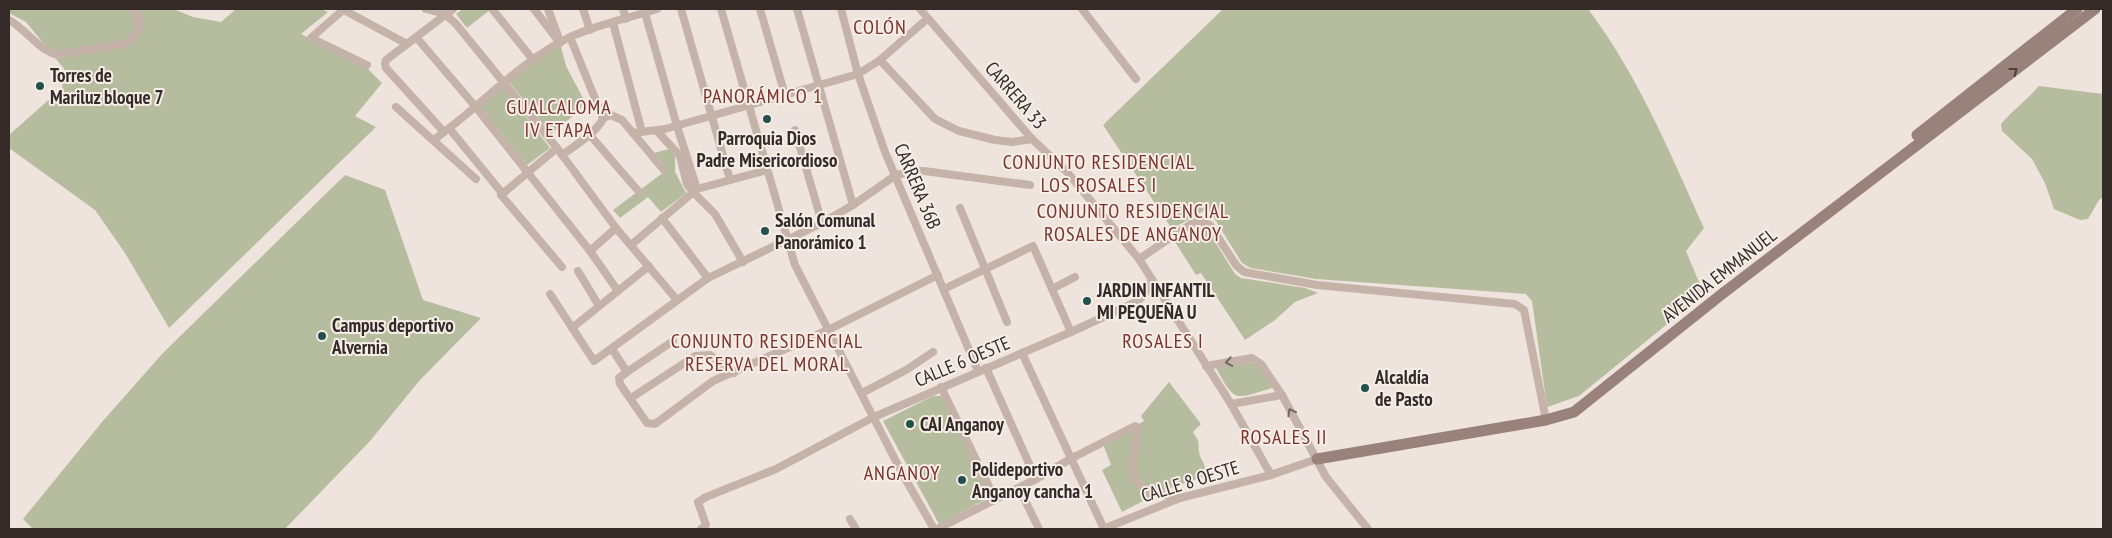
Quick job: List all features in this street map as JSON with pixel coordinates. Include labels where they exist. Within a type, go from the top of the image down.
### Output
[{"type":"street","points":[[9,20],[27,32],[49,52],[64,55],[123,44],[132,40],[139,32],[140,24],[139,18],[131,9]]},
{"type":"street","points":[[367,65],[311,38],[343,9],[406,44]]},
{"type":"street","points":[[426,9],[445,14],[456,24],[557,148],[616,228],[677,300]]},
{"type":"street","points":[[453,9],[386,60],[386,68],[446,130],[502,193],[501,196],[562,267]]},
{"type":"street","points":[[534,9],[560,43]]},
{"type":"street","points":[[548,9],[560,43]]},
{"type":"street","points":[[583,9],[590,30]]},
{"type":"street","points":[[623,9],[626,18]]},
{"type":"street","points":[[434,140],[504,82],[570,37],[657,9]]},
{"type":"street","points":[[681,9],[730,180]]},
{"type":"street","points":[[721,9],[795,265],[935,529],[1019,488],[1131,427],[1138,428],[1133,461],[1134,479],[1147,491],[1180,498]]},
{"type":"street","points":[[760,9],[785,95]]},
{"type":"street","points":[[797,9],[853,205]]},
{"type":"street","name":"CARRERA 36B","points":[[841,9],[858,74],[885,152],[978,371]]},
{"type":"street","name":"CARRERA 33","points":[[920,9],[1032,139],[1067,172],[1139,259],[1231,404],[1271,474]]},
{"type":"street","points":[[1082,9],[1136,79]]},
{"type":"street","name":"AVENIDA EMMANUEL","points":[[1545,419],[1572,409],[2077,9]]},
{"type":"street","name":"AVENIDA EMMANUEL","points":[[1316,458],[1545,419],[1574,412],[1722,294],[2095,9]]},
{"type":"street","points":[[493,10],[534,60]]},
{"type":"street","points":[[645,13],[695,191]]},
{"type":"street","points":[[634,133],[657,131],[677,126],[858,74],[880,60],[927,18]]},
{"type":"street","points":[[613,23],[642,132]]},
{"type":"street","points":[[416,37],[475,106],[590,251],[618,291]]},
{"type":"street","points":[[570,37],[603,118]]},
{"type":"street","points":[[880,60],[935,119],[959,131],[995,140],[1012,142],[1032,139]]},
{"type":"street","points":[[396,106],[476,179]]},
{"type":"street","points":[[562,156],[601,123],[603,118],[611,115],[620,118],[664,170]]},
{"type":"street","points":[[795,130],[822,223]]},
{"type":"street","points":[[657,131],[680,156],[685,178],[715,214],[743,262]]},
{"type":"street","points":[[589,134],[640,193]]},
{"type":"street","points":[[502,193],[557,148]]},
{"type":"street","points":[[631,245],[695,191],[767,170]]},
{"type":"street","points":[[550,294],[594,361],[708,278],[822,223],[853,205],[896,175],[924,171],[1030,185]]},
{"type":"street","points":[[960,208],[1007,322]]},
{"type":"street","points":[[662,218],[708,278]]},
{"type":"street","points":[[1139,259],[1191,224],[1200,221],[1210,226],[1236,265],[1244,272],[1317,285],[1515,304],[1524,310],[1545,419]]},
{"type":"street","points":[[590,251],[616,228]]},
{"type":"street","points":[[944,288],[986,270],[1033,246],[1071,332]]},
{"type":"street","points":[[572,328],[649,266]]},
{"type":"street","points":[[578,271],[599,306]]},
{"type":"street","points":[[673,341],[627,372],[619,381],[647,423],[655,424],[713,381],[828,330],[938,275]]},
{"type":"street","points":[[1052,290],[1075,277]]},
{"type":"street","name":"CALLE 6 OESTE","points":[[701,529],[706,525],[698,502],[706,497],[776,469],[874,417],[1138,301],[1144,295],[1152,278]]},
{"type":"street","points":[[612,349],[627,372]]},
{"type":"street","points":[[862,393],[906,370],[933,352]]},
{"type":"street","points":[[1022,353],[1104,529]]},
{"type":"street","points":[[631,398],[695,356],[710,355],[734,373]]},
{"type":"street","points":[[1206,366],[1252,358],[1261,364],[1282,396],[1326,477],[1368,529]]},
{"type":"street","points":[[986,368],[1036,479]]},
{"type":"street","points":[[941,387],[995,499]]},
{"type":"street","points":[[1231,404],[1282,396]]},
{"type":"street","name":"CALLE 8 OESTE","points":[[1104,529],[1180,498],[1271,474],[1316,458]]},
{"type":"street","points":[[1019,488],[1039,529]]},
{"type":"street","points":[[850,519],[856,529]]},
{"type":"green space","points":[[9,9],[173,9],[193,17],[221,22],[236,9],[321,9],[328,12],[301,34],[368,69],[382,83],[355,116],[376,127],[169,328],[125,253],[95,210],[9,148],[9,135],[62,88],[65,70],[26,22],[9,13]]},
{"type":"green space","points":[[463,9],[491,9],[467,28],[456,14]]},
{"type":"green space","points":[[1223,9],[1588,9],[1606,34],[1638,88],[1666,143],[1704,228],[1686,251],[1704,294],[1579,396],[1547,407],[1532,301],[1526,294],[1316,279],[1251,268],[1242,263],[1211,213],[1205,210],[1172,229],[1103,125]]},
{"type":"green space","points":[[560,43],[566,66],[584,100],[580,110],[551,134],[509,82]]},
{"type":"green space","points":[[2039,86],[2103,94],[2103,197],[2099,200],[2088,219],[2080,220],[2054,209],[2045,183],[2032,159],[2002,131],[2001,124]]},
{"type":"green space","points":[[503,87],[550,148],[527,165],[479,106]]},
{"type":"green space","points":[[669,149],[675,157],[675,172],[686,193],[661,212],[648,197],[620,218],[613,210],[664,172],[654,153]]},
{"type":"green space","name":"Campus deportivo Alvernia","points":[[345,175],[385,190],[423,300],[481,318],[420,380],[370,441],[285,529],[33,529],[23,519],[102,422],[162,354]]},
{"type":"green space","points":[[1203,227],[1207,229],[1235,274],[1241,278],[1305,288],[1318,293],[1295,302],[1275,320],[1245,340],[1201,273],[1196,275],[1175,242]]},
{"type":"green space","points":[[1256,362],[1275,387],[1244,396],[1232,393],[1215,366]]},
{"type":"green space","points":[[1169,382],[1201,424],[1193,432],[1197,438],[1206,476],[1164,490],[1122,512],[1102,470],[1111,465],[1103,444],[1144,421],[1141,416]]},
{"type":"green space","points":[[933,396],[944,396],[990,497],[939,524],[883,421]]},
{"type":"place","name":"Torres de Mariluz bloque 7","points":[[40,86]]},
{"type":"place","name":"Parroquia Dios Padre Misericordioso","points":[[767,119]]},
{"type":"place","name":"Salón Comunal Panorámico 1","points":[[765,231]]},
{"type":"place","name":"JARDIN INFANTIL MI PEQUEÑA U","points":[[1087,301]]},
{"type":"place","name":"Campus deportivo Alvernia","points":[[322,336]]},
{"type":"place","name":"Alcaldía de Pasto","points":[[1365,388]]},
{"type":"place","name":"CAI Anganoy","points":[[910,424]]},
{"type":"place","name":"Polideportivo Anganoy cancha 1","points":[[962,480]]},
{"type":"district","name":"COLÓN","points":[[880,27]]},
{"type":"district","name":"PANORÁMICO 1","points":[[763,96]]},
{"type":"district","name":"GUALCALOMA IV ETAPA","points":[[559,118]]},
{"type":"district","name":"CONJUNTO RESIDENCIAL LOS ROSALES I","points":[[1099,174]]},
{"type":"district","name":"CONJUNTO RESIDENCIAL ROSALES DE ANGANOY","points":[[1133,222]]},
{"type":"district","name":"ROSALES I","points":[[1163,341]]},
{"type":"district","name":"CONJUNTO RESIDENCIAL RESERVA DEL MORAL","points":[[767,352]]},
{"type":"district","name":"ROSALES II","points":[[1284,437]]},
{"type":"district","name":"ANGANOY","points":[[902,473]]}]
